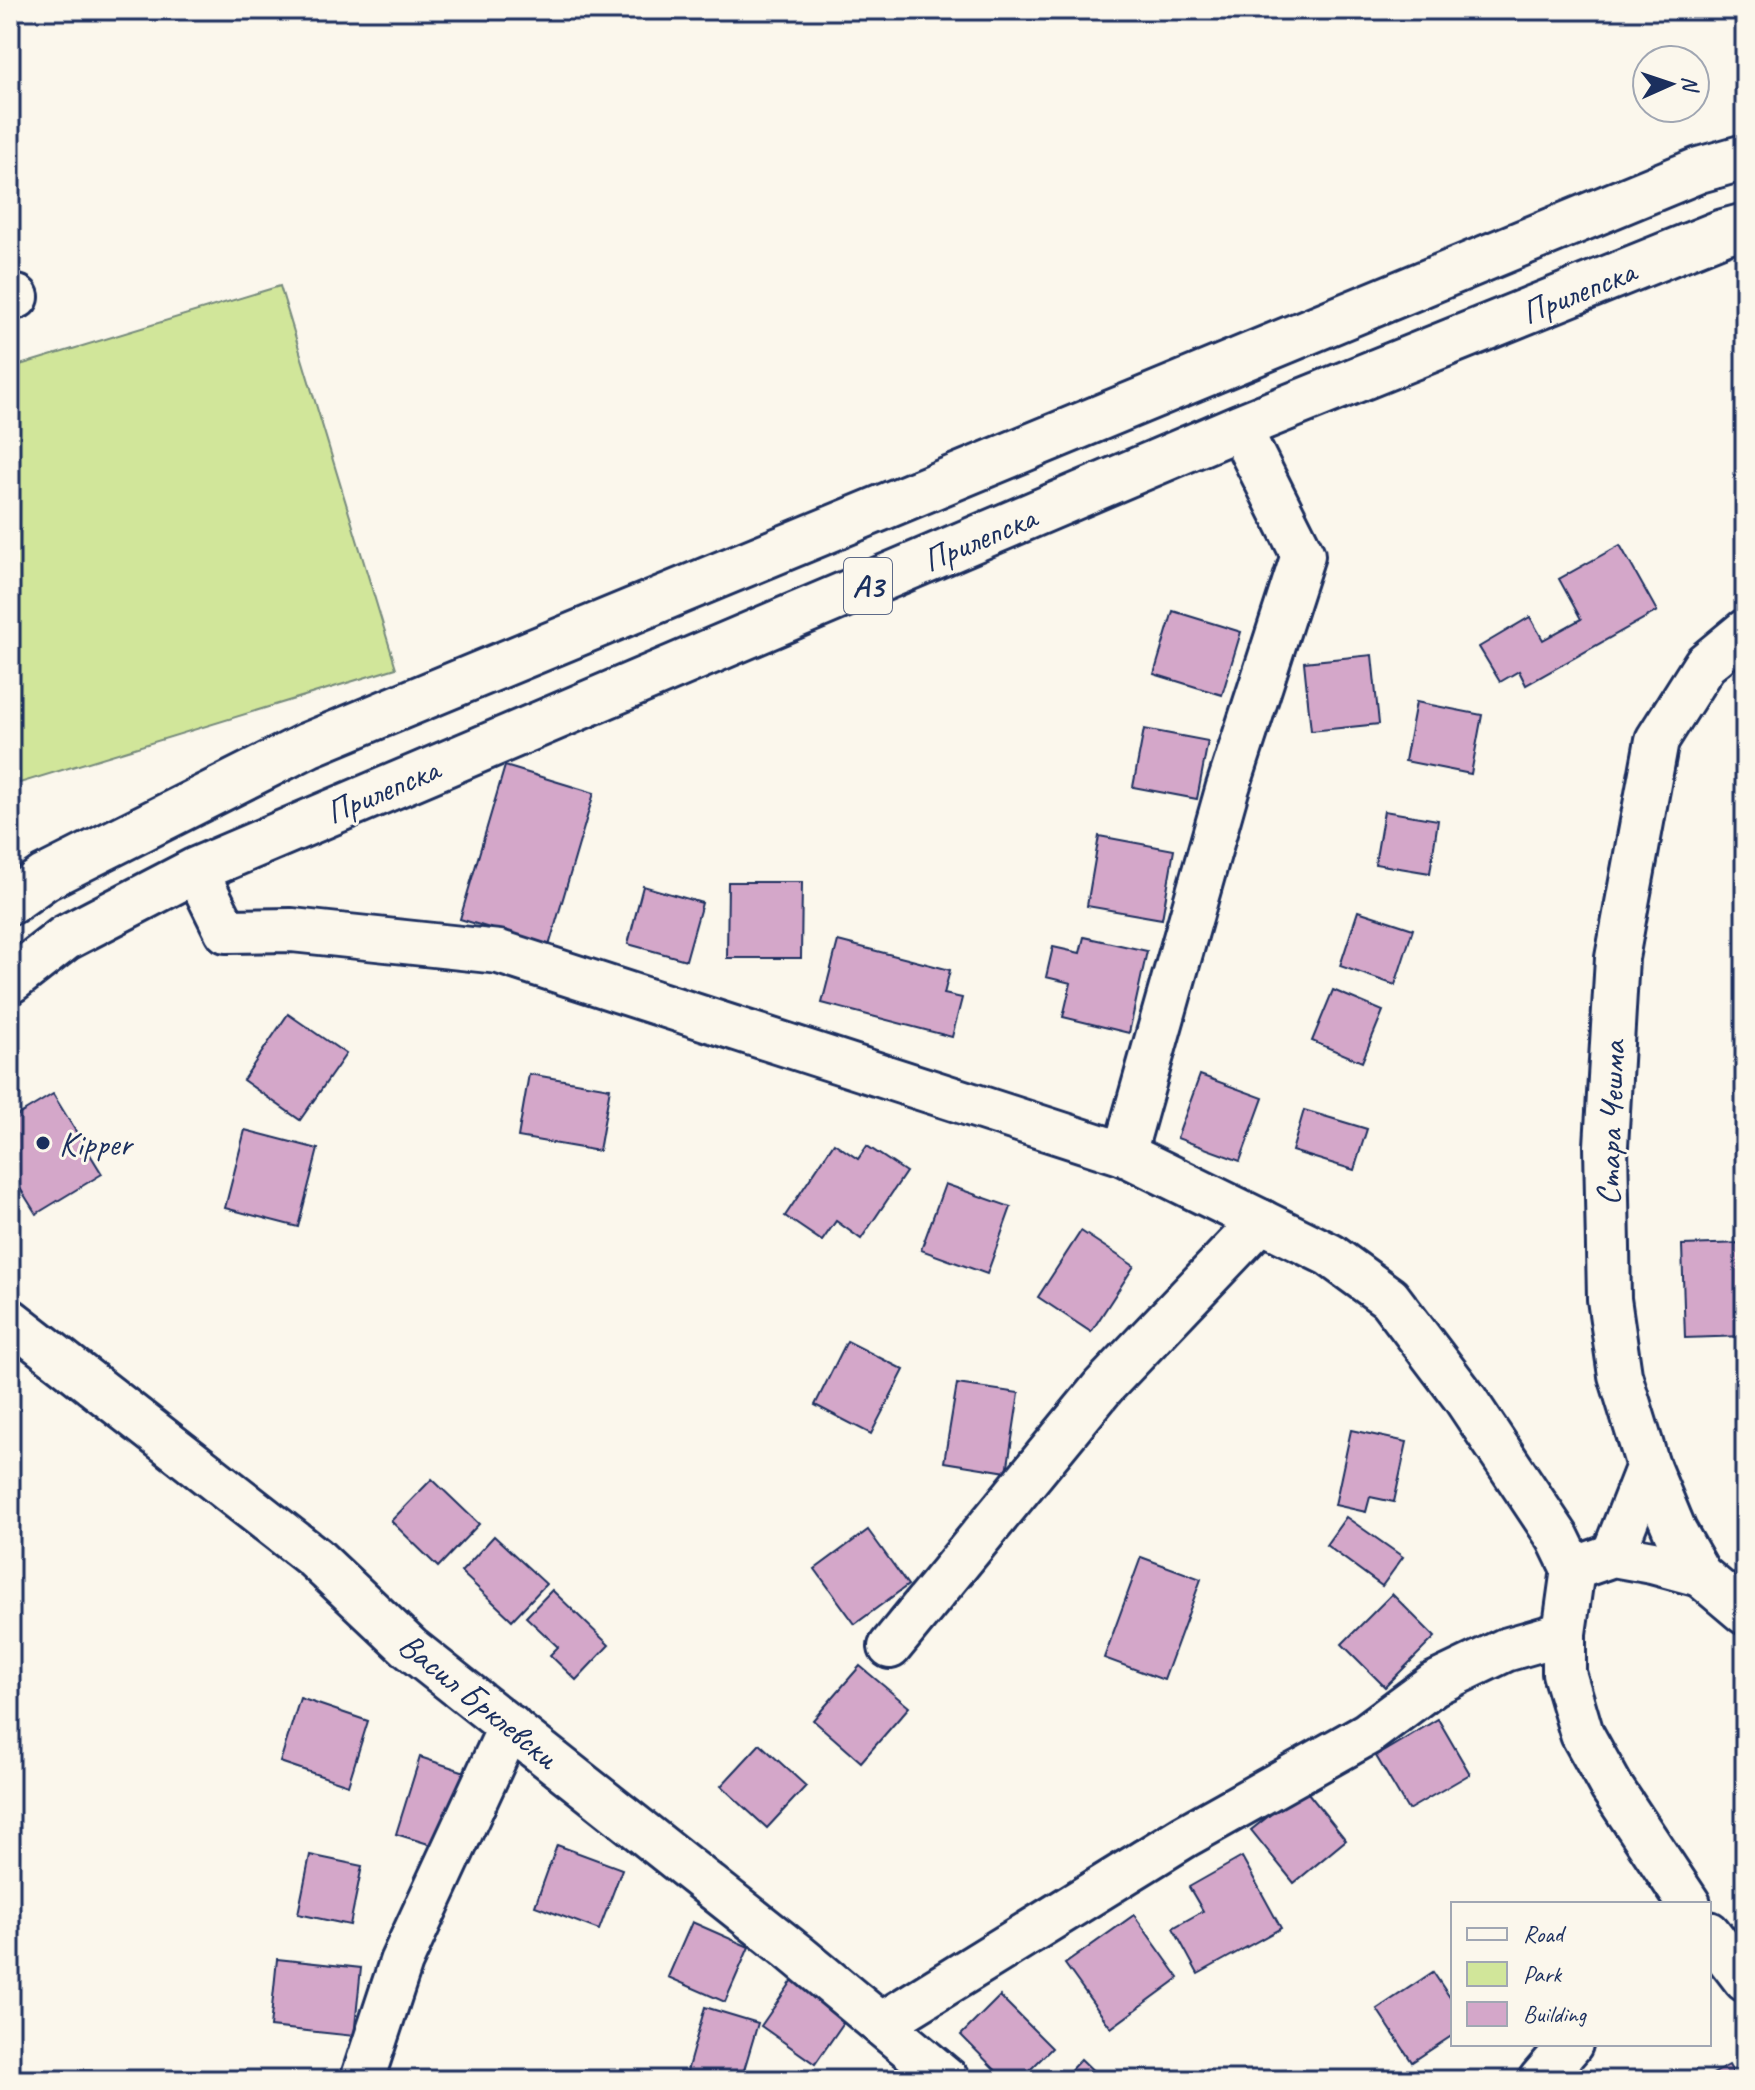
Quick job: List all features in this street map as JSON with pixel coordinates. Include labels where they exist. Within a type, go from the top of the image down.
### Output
[{"type":"main road","name":"Прилепска","points":[[10,902],[44,878],[308,745],[1699,170],[1745,157]]},
{"type":"main road","name":"Прилепска","points":[[10,981],[65,938],[196,870],[1239,427],[1723,232],[1745,226]]},
{"type":"street","points":[[1124,1154],[1227,790],[1303,555],[1239,427]]},
{"type":"street","name":"Стара Чешма","points":[[1745,631],[1705,664],[1657,740],[1617,958],[1606,1146],[1609,1299],[1620,1375],[1648,1466],[1675,1531],[1700,1575],[1745,1613]]},
{"type":"street","points":[[196,870],[226,931],[292,930],[499,952],[1124,1154],[1330,1255],[1389,1298],[1464,1397],[1558,1538],[1573,1569],[1564,1633],[1564,1673],[1582,1734],[1612,1788],[1688,1902]]},
{"type":"street","points":[[890,1647],[1103,1387],[1261,1221]]},
{"type":"street","name":"Васил Брклевски","points":[[10,1320],[315,1558],[410,1648],[948,2080]]},
{"type":"street","points":[[1613,1555],[1648,1466]]},
{"type":"street","points":[[1573,1569],[1613,1555],[1700,1575]]},
{"type":"street","points":[[881,2024],[1185,1836],[1367,1734],[1434,1684],[1505,1650],[1564,1633]]},
{"type":"street","points":[[362,2080],[401,1962],[510,1726]]},
{"type":"street","points":[[1711,1936],[1745,1980]]},
{"type":"street","points":[[1540,2080],[1569,2046]]},
{"type":"green space","points":[[280,286],[396,668],[10,786],[10,368]]},
{"type":"building","points":[[1620,545],[1657,611],[1526,685],[1519,671],[1500,682],[1479,647],[1530,617],[1543,640],[1581,619],[1559,579]]},
{"type":"building","points":[[1173,611],[1241,632],[1222,695],[1154,674]]},
{"type":"building","points":[[1372,655],[1379,724],[1311,731],[1304,662]]},
{"type":"building","points":[[1416,702],[1482,715],[1471,774],[1405,761]]},
{"type":"building","points":[[1144,729],[1208,741],[1197,799],[1133,787]]},
{"type":"building","points":[[505,766],[594,793],[549,946],[460,919]]},
{"type":"building","points":[[1384,811],[1438,820],[1430,873],[1375,864]]},
{"type":"building","points":[[1099,836],[1174,850],[1162,919],[1087,906]]},
{"type":"building","points":[[728,882],[802,882],[801,958],[727,958]]},
{"type":"building","points":[[643,886],[702,903],[686,960],[628,944]]},
{"type":"building","points":[[1358,911],[1413,929],[1395,985],[1340,966]]},
{"type":"building","points":[[1084,937],[1147,951],[1129,1033],[1063,1017],[1071,983],[1046,977],[1053,947],[1080,953]]},
{"type":"building","points":[[838,941],[950,970],[944,994],[962,998],[952,1037],[822,1003]]},
{"type":"building","points":[[1333,990],[1383,1011],[1362,1062],[1312,1041]]},
{"type":"building","points":[[288,1014],[346,1054],[300,1120],[243,1080]]},
{"type":"building","points":[[529,1074],[610,1088],[599,1151],[518,1137]]},
{"type":"building","points":[[1200,1075],[1263,1098],[1240,1161],[1177,1138]]},
{"type":"building","points":[[53,1094],[102,1174],[36,1214],[10,1172],[10,1120]]},
{"type":"building","points":[[1304,1110],[1367,1129],[1354,1170],[1292,1151]]},
{"type":"building","points":[[245,1130],[318,1149],[298,1227],[225,1208]]},
{"type":"building","points":[[834,1143],[858,1159],[867,1146],[906,1172],[861,1239],[836,1221],[822,1241],[785,1216]]},
{"type":"building","points":[[945,1184],[1011,1207],[987,1274],[921,1250]]},
{"type":"building","points":[[1081,1231],[1134,1266],[1091,1332],[1038,1297]]},
{"type":"building","points":[[1745,1243],[1745,1336],[1685,1338],[1682,1245]]},
{"type":"building","points":[[847,1341],[904,1370],[871,1434],[815,1405]]},
{"type":"building","points":[[957,1384],[1019,1393],[1007,1472],[944,1462]]},
{"type":"building","points":[[1351,1430],[1407,1442],[1394,1502],[1370,1497],[1366,1512],[1335,1505]]},
{"type":"building","points":[[432,1479],[479,1524],[438,1567],[391,1521]]},
{"type":"building","points":[[1346,1517],[1403,1557],[1382,1586],[1326,1545]]},
{"type":"building","points":[[868,1530],[908,1585],[855,1624],[815,1569]]},
{"type":"building","points":[[494,1536],[546,1584],[512,1620],[461,1572]]},
{"type":"building","points":[[1141,1557],[1201,1579],[1164,1680],[1104,1658]]},
{"type":"building","points":[[552,1590],[609,1645],[576,1680],[550,1655],[558,1647],[526,1617]]},
{"type":"building","points":[[1392,1594],[1435,1637],[1385,1687],[1342,1644]]},
{"type":"building","points":[[860,1666],[909,1707],[861,1762],[813,1720]]},
{"type":"building","points":[[300,1698],[368,1721],[348,1785],[280,1762]]},
{"type":"building","points":[[1438,1719],[1470,1774],[1408,1810],[1376,1756]]},
{"type":"building","points":[[760,1744],[806,1786],[767,1828],[721,1786]]},
{"type":"building","points":[[420,1757],[468,1773],[445,1849],[396,1834]]},
{"type":"building","points":[[1304,1788],[1346,1840],[1294,1883],[1251,1830]]},
{"type":"building","points":[[557,1845],[622,1869],[599,1930],[535,1906]]},
{"type":"building","points":[[310,1855],[362,1866],[350,1925],[298,1914]]},
{"type":"building","points":[[1242,1857],[1281,1928],[1198,1974],[1173,1928],[1203,1911],[1189,1887]]},
{"type":"building","points":[[1134,1915],[1179,1978],[1111,2028],[1065,1964]]},
{"type":"building","points":[[692,1922],[749,1947],[725,2002],[668,1977]]},
{"type":"building","points":[[277,1959],[361,1968],[354,2036],[270,2027]]},
{"type":"building","points":[[1433,1972],[1451,1999],[1451,2036],[1412,2062],[1377,2009]]},
{"type":"building","points":[[797,1974],[851,2012],[815,2064],[761,2026]]},
{"type":"building","points":[[1000,1996],[1052,2048],[1020,2080],[1005,2080],[961,2035]]},
{"type":"building","points":[[705,2007],[758,2023],[741,2080],[702,2080],[686,2075]]},
{"type":"building","points":[[1081,2059],[1103,2080],[1061,2080]]},
{"type":"building","points":[[1729,2065],[1737,2080],[1702,2080]]},
{"type":"place","name":"Kipper","points":[[43,1143]]}]
